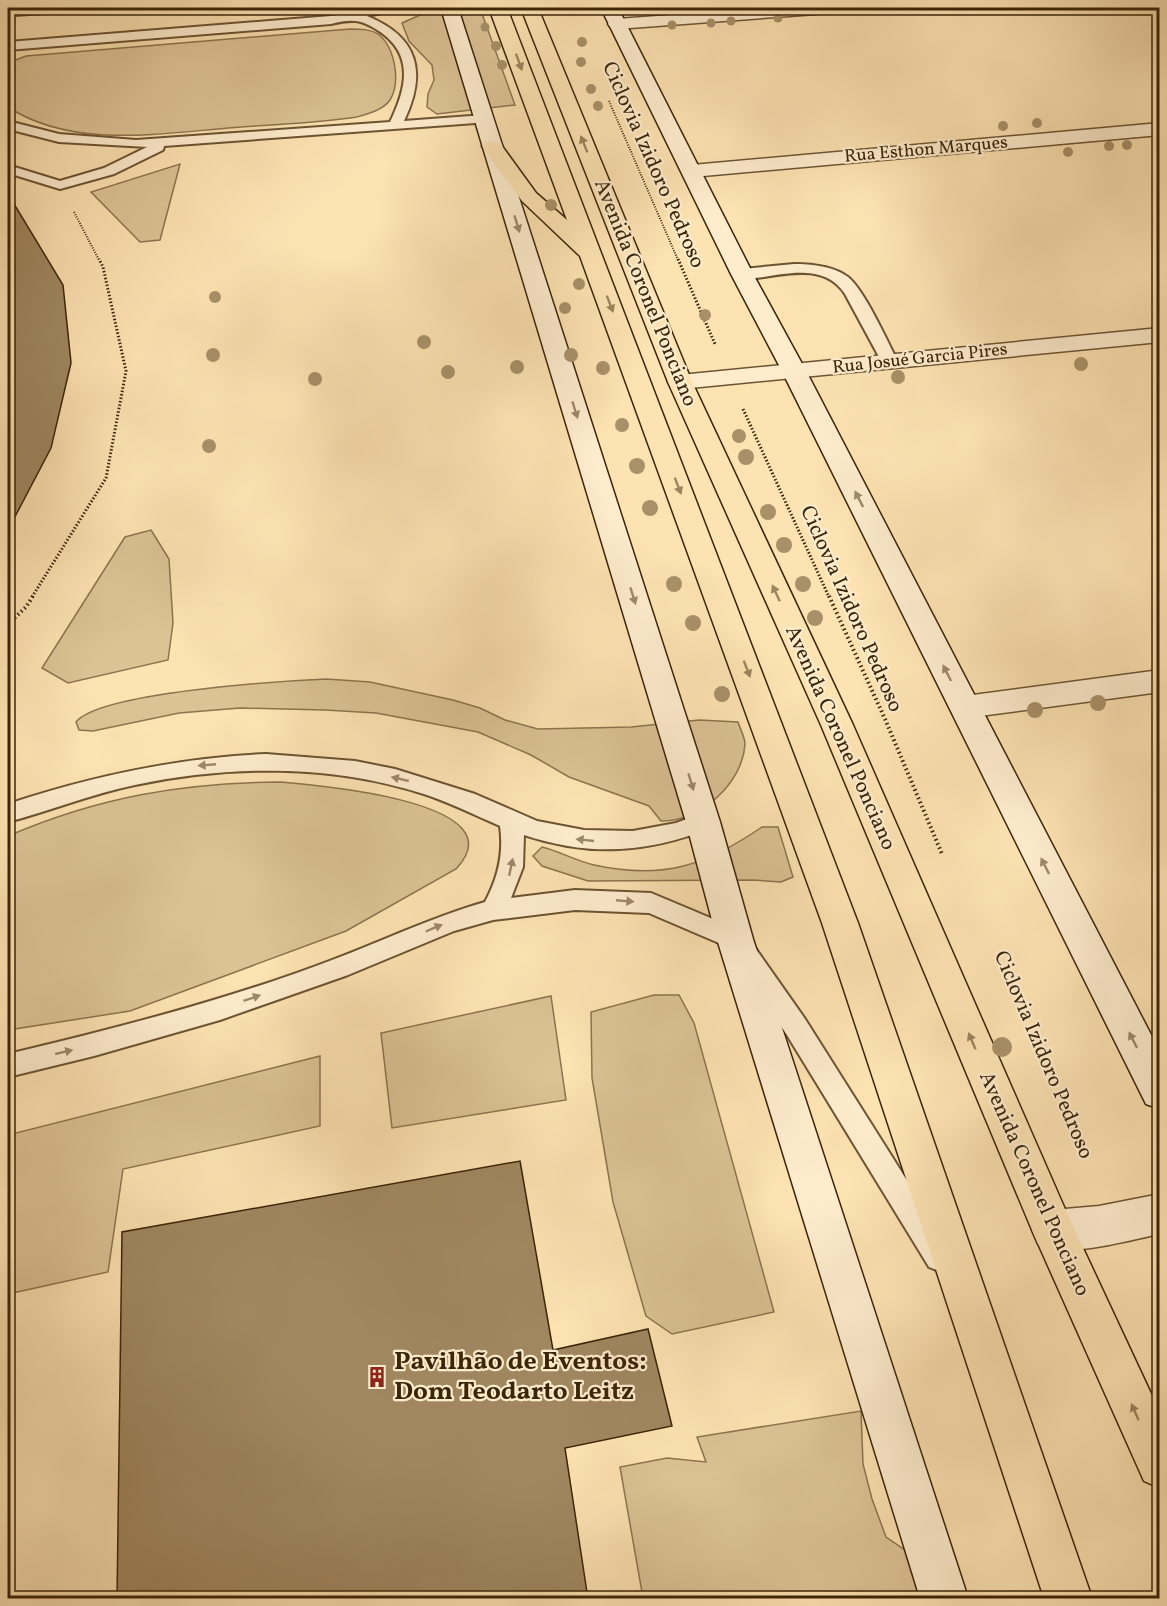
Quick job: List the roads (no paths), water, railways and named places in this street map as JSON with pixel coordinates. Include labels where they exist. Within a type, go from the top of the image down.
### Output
[{"type":"main road","points":[[8,11],[51,8]]},
{"type":"main road","points":[[449,8],[703,822],[735,939],[944,1599]]},
{"type":"main road","points":[[498,8],[840,923],[1068,1599]]},
{"type":"main road","name":"Avenida Coronel Ponciano","points":[[529,8],[680,382],[837,725],[1053,1230],[1160,1465]]},
{"type":"main road","points":[[830,8],[613,16],[742,274],[794,371],[1160,1092]]},
{"type":"main road","name":"Rua Esthon Marques","points":[[692,171],[1160,129]]},
{"type":"main road","points":[[488,133],[528,197],[591,256]]},
{"type":"main road","name":"Rua Josué Garcia Pires","points":[[680,382],[1160,335]]},
{"type":"main road","points":[[965,707],[1160,681]]},
{"type":"main road","points":[[1053,1230],[1099,1226],[1160,1214]]},
{"type":"lane","points":[[8,46],[356,16],[392,8]]},
{"type":"lane","points":[[356,16],[376,24],[397,38],[403,45],[409,61],[411,78],[409,93],[395,126]]},
{"type":"lane","points":[[8,125],[34,133],[83,142],[164,143],[395,126],[488,133]]},
{"type":"lane","points":[[8,169],[60,185],[109,171],[164,143]]},
{"type":"lane","points":[[742,274],[795,268],[816,270],[845,281],[890,362]]},
{"type":"lane","points":[[8,813],[65,792],[135,775],[182,767],[241,762],[298,763],[354,769],[408,781],[461,798],[511,821],[546,833],[583,840],[623,841],[661,836],[703,822]]},
{"type":"lane","points":[[493,910],[512,869],[514,844],[511,821]]},
{"type":"lane","points":[[8,1065],[94,1045],[220,1009],[339,968],[449,922],[493,910],[575,900],[651,903],[735,939],[796,1027],[968,1304]]},
{"type":"place","name":"Pavilhão de Eventos: Dom Teodarto Leitz","points":[[377,1377]]}]
